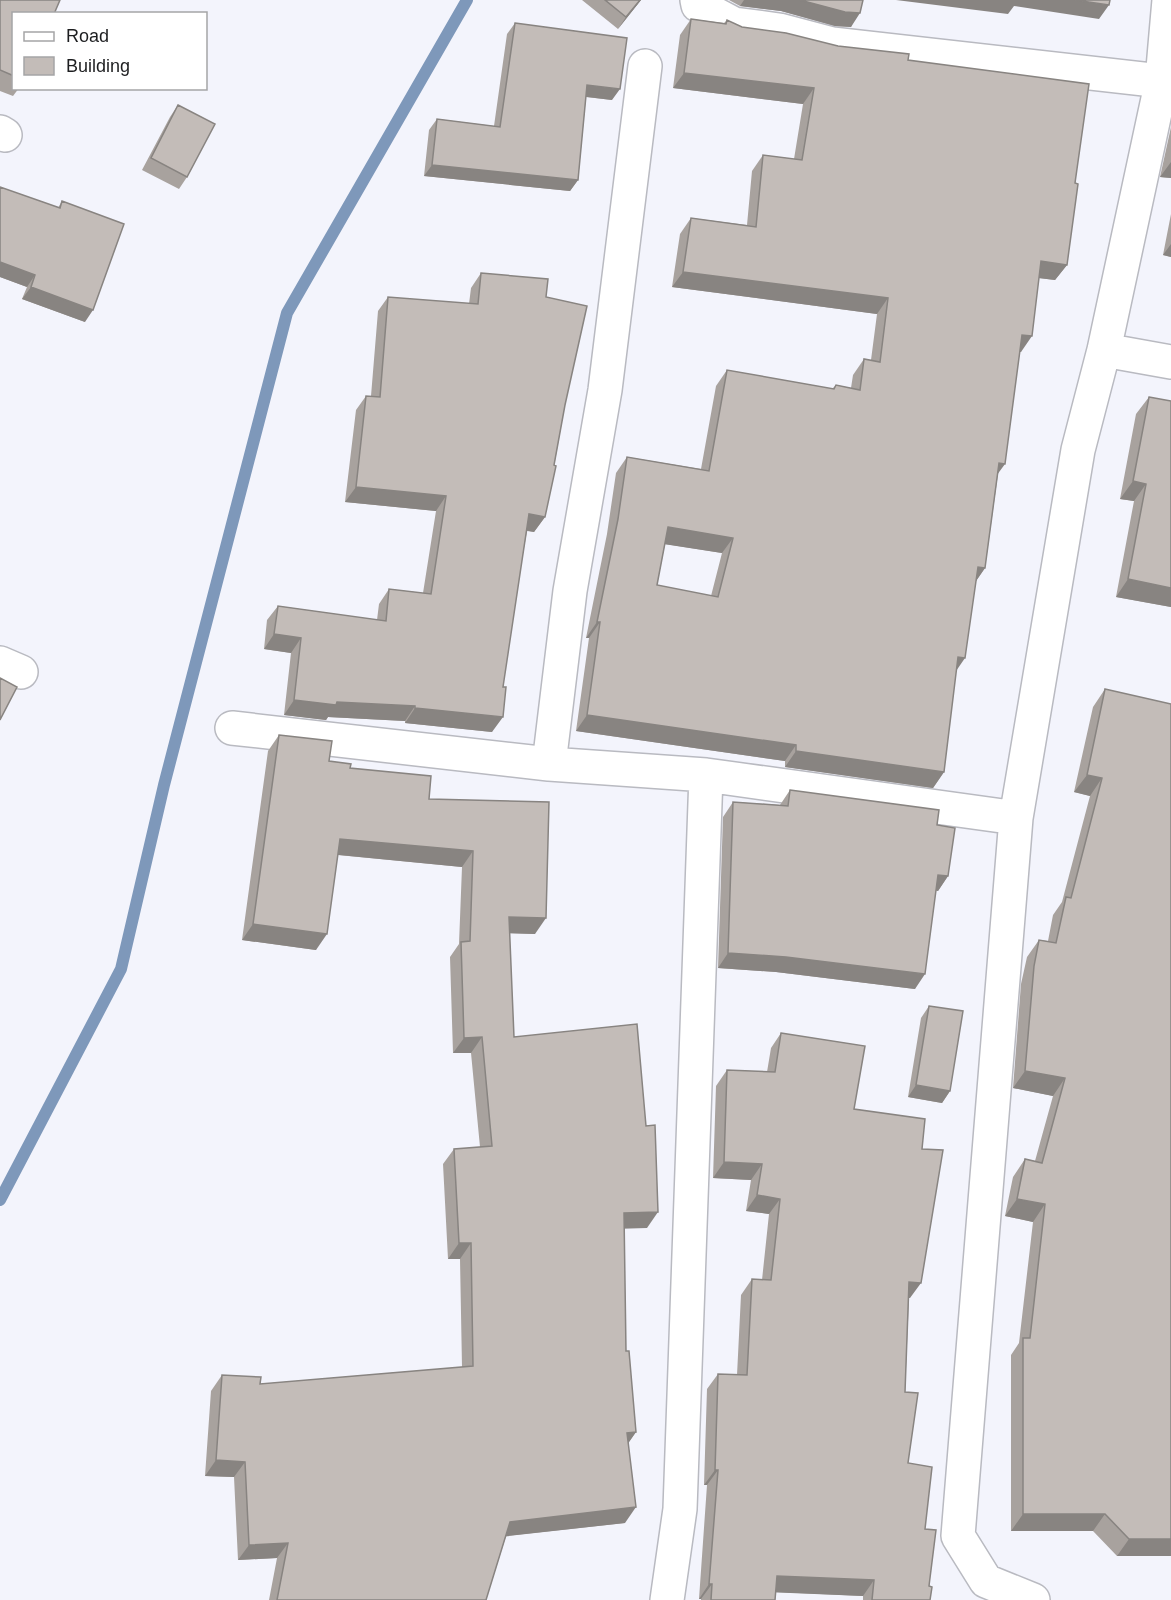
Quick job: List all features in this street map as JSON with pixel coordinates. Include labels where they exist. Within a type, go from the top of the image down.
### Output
[{"type":"street","points":[[697,0],[698,5],[734,24],[778,30],[832,44],[1166,81]]},
{"type":"street","points":[[1033,1600],[986,1581],[958,1536],[1016,818],[1078,450],[1104,350],[1166,81],[1169,0]]},
{"type":"street","points":[[549,764],[570,591],[605,390],[645,66]]},
{"type":"street","points":[[1104,350],[1171,362]]},
{"type":"street","points":[[232,728],[549,764],[706,775],[1016,818]]},
{"type":"street","points":[[667,1600],[680,1509],[706,775]]},
{"type":"building","points":[[0,0],[60,0],[55,12],[12,12],[12,75],[0,70]]},
{"type":"building","points":[[605,0],[640,0],[626,17]]},
{"type":"building","points":[[800,0],[863,0],[860,13],[845,12]]},
{"type":"building","points":[[1075,0],[1110,0],[1109,5]]},
{"type":"building","points":[[691,19],[726,24],[727,20],[742,27],[786,33],[838,46],[909,54],[908,60],[1089,84],[1075,183],[1078,184],[1067,265],[1041,261],[1032,336],[1022,335],[1005,464],[999,463],[985,568],[978,567],[965,658],[958,657],[944,772],[796,751],[796,745],[587,715],[600,622],[597,622],[618,519],[627,457],[709,471],[727,370],[834,389],[836,385],[860,390],[864,359],[880,362],[888,298],[683,272],[691,218],[756,227],[763,155],[802,160],[814,88],[684,73]],"holes":[[[668,527],[733,538],[718,597],[657,585]]]},
{"type":"building","points":[[515,23],[627,38],[620,89],[587,85],[578,180],[432,165],[437,119],[500,127]]},
{"type":"building","points":[[178,105],[215,124],[187,177],[151,158]]},
{"type":"building","points":[[0,187],[60,208],[62,201],[124,224],[93,310],[31,287],[35,275],[0,262]]},
{"type":"building","points":[[481,273],[548,279],[546,297],[587,306],[565,405],[554,465],[556,466],[545,517],[529,514],[503,687],[506,687],[503,717],[415,708],[415,706],[337,702],[336,705],[294,700],[301,638],[274,634],[278,606],[386,621],[389,589],[431,594],[446,496],[356,487],[366,396],[380,397],[388,297],[478,304]]},
{"type":"building","points":[[1149,397],[1171,401],[1171,588],[1128,579],[1146,484],[1133,481]]},
{"type":"building","points":[[0,678],[17,687],[0,720]]},
{"type":"building","points":[[1105,689],[1171,704],[1171,1539],[1129,1539],[1105,1514],[1023,1514],[1023,1338],[1030,1338],[1045,1204],[1017,1199],[1025,1159],[1042,1163],[1065,1078],[1025,1071],[1034,966],[1039,940],[1056,943],[1066,897],[1071,898],[1102,778],[1087,775]]},
{"type":"building","points":[[279,735],[332,741],[329,761],[351,764],[350,768],[431,776],[429,799],[549,802],[546,918],[509,917],[514,1037],[637,1024],[646,1126],[655,1125],[658,1212],[624,1213],[626,1351],[629,1351],[636,1432],[627,1433],[636,1507],[510,1522],[486,1600],[277,1600],[288,1543],[249,1545],[245,1462],[216,1460],[222,1375],[261,1377],[260,1384],[473,1366],[471,1243],[459,1243],[454,1149],[492,1146],[482,1037],[464,1038],[461,942],[470,941],[473,851],[340,839],[327,934],[253,924]]},
{"type":"building","points":[[790,790],[939,810],[937,825],[955,828],[948,876],[938,875],[925,974],[786,957],[728,953],[733,802],[788,806]]},
{"type":"building","points":[[929,1006],[963,1011],[950,1091],[916,1085]]},
{"type":"building","points":[[781,1033],[865,1046],[854,1109],[925,1119],[922,1149],[943,1150],[921,1283],[909,1282],[905,1392],[918,1393],[908,1463],[932,1467],[925,1529],[936,1530],[929,1586],[932,1587],[930,1600],[872,1600],[874,1580],[777,1576],[775,1600],[711,1600],[712,1584],[709,1584],[718,1470],[715,1470],[718,1374],[747,1375],[752,1279],[771,1280],[780,1199],[757,1195],[762,1164],[724,1162],[727,1070],[775,1072]]},
{"type":"waterway","points":[[0,1200],[121,969],[164,785],[287,313],[467,0]]}]
